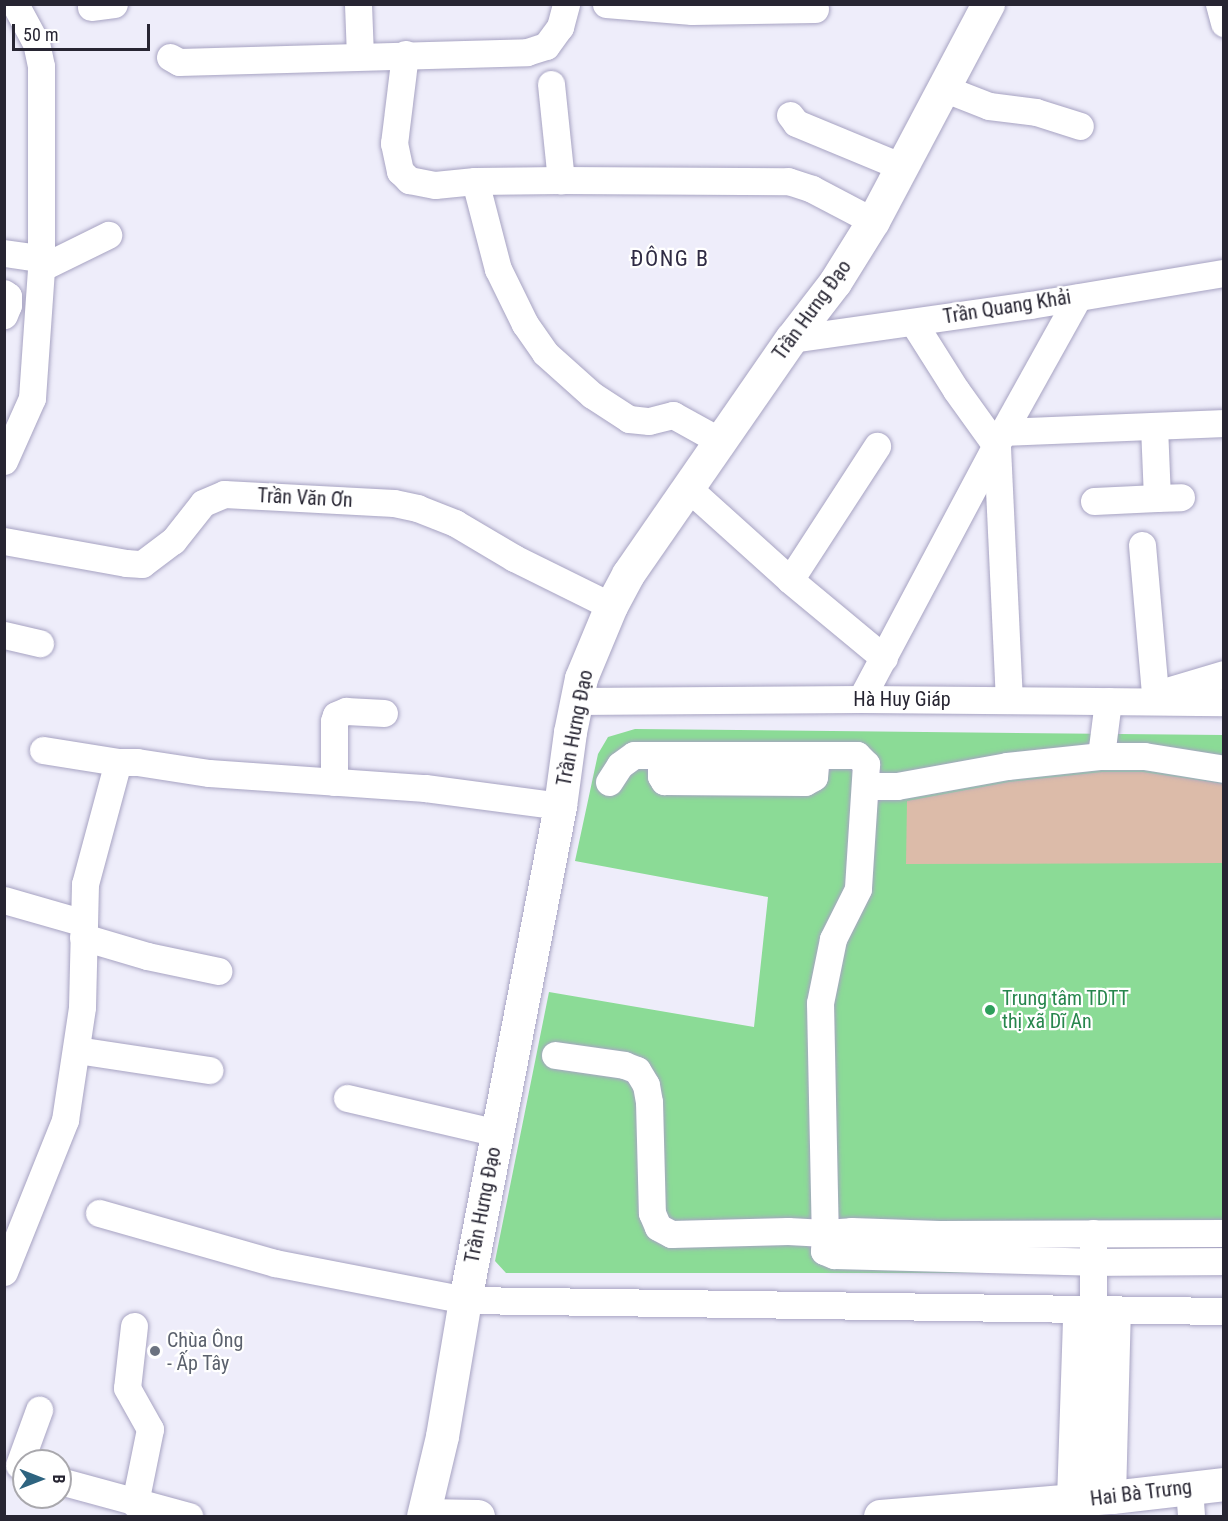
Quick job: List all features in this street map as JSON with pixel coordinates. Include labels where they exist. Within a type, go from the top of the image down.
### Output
[{"type":"main road","name":"Trần Hưng Đạo","points":[[423,1516],[442,1436],[465,1300],[560,806],[581,678],[611,606],[628,574],[791,339],[835,282],[873,221],[988,4]]},
{"type":"main road","name":"Hai Bà Trưng","points":[[880,1516],[1092,1499],[1190,1502],[1224,1484]]},
{"type":"main road","points":[[423,1516],[478,1516]]},
{"type":"street","points":[[4,461],[32,398],[41,263],[41,66],[36,43],[15,4]]},
{"type":"street","points":[[358,4],[360,56]]},
{"type":"street","points":[[170,57],[179,62],[527,52],[546,46],[560,27],[566,4]]},
{"type":"street","points":[[606,4],[693,11],[815,9]]},
{"type":"street","points":[[1219,4],[1224,23]]},
{"type":"street","points":[[405,54],[394,123],[394,143],[400,171],[409,180],[423,184],[561,180],[789,181],[813,189],[873,221]]},
{"type":"street","points":[[551,84],[561,180]]},
{"type":"street","points":[[943,88],[989,106],[1036,112],[1080,126]]},
{"type":"street","points":[[790,115],[796,123],[902,167]]},
{"type":"street","points":[[475,181],[498,269],[525,324],[544,353],[592,395],[629,419],[649,421],[673,415],[720,441]]},
{"type":"street","points":[[4,253],[41,263],[108,235]]},
{"type":"street","name":"Trần Quang Khải","points":[[791,339],[1224,273]]},
{"type":"street","points":[[4,293],[8,296],[8,305],[4,315]]},
{"type":"street","points":[[861,699],[1078,297]]},
{"type":"street","points":[[913,322],[956,390],[1000,440],[1009,700]]},
{"type":"street","points":[[1000,440],[1154,426],[1224,423]]},
{"type":"street","points":[[1094,501],[1169,497],[1154,426]]},
{"type":"street","points":[[790,580],[877,446]]},
{"type":"street","points":[[688,488],[790,580],[884,658]]},
{"type":"street","name":"Trần Văn Ơn","points":[[4,542],[142,564],[173,541],[203,503],[224,494],[394,503],[417,508],[455,523],[514,558],[611,606]]},
{"type":"street","points":[[1142,545],[1147,698],[1224,702]]},
{"type":"street","points":[[4,635],[40,644]]},
{"type":"street","name":"Hà Huy Giáp","points":[[576,701],[861,699],[1108,701],[1147,698],[1224,674]]},
{"type":"street","points":[[1101,756],[1108,701]]},
{"type":"street","points":[[334,782],[334,721],[336,715],[346,711],[384,713]]},
{"type":"street","points":[[43,750],[118,762],[425,788],[560,806]]},
{"type":"street","points":[[609,782],[627,758],[661,755],[857,755],[866,764],[858,889],[832,939],[820,1003],[824,1251],[834,1256],[1093,1262],[1224,1261]]},
{"type":"street","points":[[865,786],[897,786],[997,767],[1101,756],[1144,756],[1224,769]]},
{"type":"street","points":[[4,1272],[16,1214],[65,1120],[77,1050],[85,884],[118,762]]},
{"type":"street","points":[[4,900],[147,956],[218,971]]},
{"type":"street","points":[[77,1050],[209,1070]]},
{"type":"street","points":[[555,1054],[624,1065],[637,1071],[646,1085],[649,1102],[652,1213],[658,1227],[671,1234],[788,1231],[939,1234],[1224,1233]]},
{"type":"street","points":[[347,1098],[497,1133]]},
{"type":"street","points":[[99,1213],[275,1263],[465,1300],[1224,1311]]},
{"type":"street","points":[[1092,1499],[1096,1310],[1093,1233]]},
{"type":"street","points":[[1092,1499],[1096,1310]]},
{"type":"street","points":[[134,1326],[127,1388],[150,1429],[135,1503]]},
{"type":"street","points":[[22,1449],[39,1410]]},
{"type":"street","points":[[72,1485],[189,1516]]},
{"type":"green space","name":"Trung tâm TDTT thị xã Dĩ An","points":[[635,729],[1223,735],[1223,1273],[506,1273],[495,1261],[549,992],[754,1027],[768,897],[575,861],[598,754],[608,737]]},
{"type":"building","points":[[1102,772],[1143,772],[1224,784],[1224,863],[906,864],[907,801],[1009,782]]},
{"type":"place","name":"Trung tâm TDTT thị xã Dĩ An","points":[[990,1010]]},
{"type":"place","name":"Chùa Ông - Ấp Tây","points":[[155,1351]]},
{"type":"district","name":"ĐÔNG B","points":[[670,259]]}]
